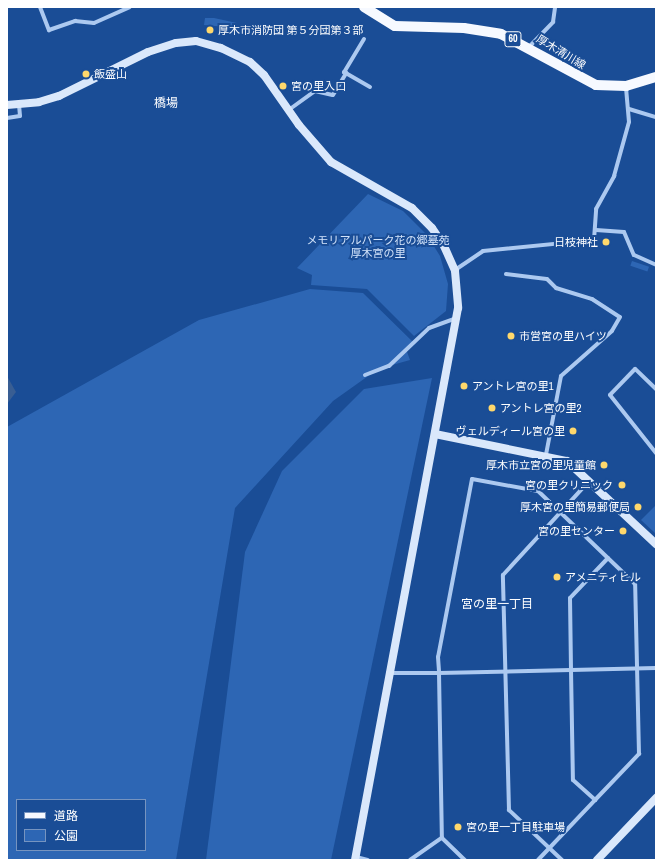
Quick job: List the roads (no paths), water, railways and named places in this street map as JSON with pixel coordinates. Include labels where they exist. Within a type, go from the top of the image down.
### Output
[{"type":"main road","name":"厚木清川線","points":[[364,7],[395,26],[484,30],[529,47],[596,85],[626,86],[656,77]]},
{"type":"street","points":[[40,7],[49,30],[75,21],[94,23],[130,7]]},
{"type":"street","points":[[529,47],[553,22],[555,7]]},
{"type":"street","points":[[290,109],[316,91],[333,95],[364,39]]},
{"type":"street","points":[[7,105],[19,105],[59,96],[148,52],[196,41],[221,48],[250,62],[290,109],[331,162],[400,200],[422,217],[444,246],[455,271],[456,317],[355,859],[368,860]]},
{"type":"street","points":[[346,73],[370,88]]},
{"type":"street","points":[[455,271],[482,251],[590,243],[596,230],[596,209],[614,176],[629,109],[626,86]]},
{"type":"street","points":[[7,118],[20,116],[19,105]]},
{"type":"street","points":[[629,109],[656,117]]},
{"type":"street","points":[[596,230],[624,232],[634,255],[656,265]]},
{"type":"street","points":[[506,274],[527,278],[547,279],[556,288],[592,299],[626,320]]},
{"type":"street","points":[[365,376],[389,366],[429,328],[456,317]]},
{"type":"street","points":[[546,455],[561,376],[612,331],[620,317]]},
{"type":"street","points":[[656,389],[635,369],[610,395],[656,453]]},
{"type":"street","points":[[435,434],[546,455],[567,461],[590,480],[656,544]]},
{"type":"street","points":[[465,860],[442,838],[438,657],[472,479],[538,491],[635,584],[639,754],[538,860]]},
{"type":"street","points":[[562,860],[509,810],[503,575],[590,480]]},
{"type":"street","points":[[594,800],[573,780],[570,598],[608,558]]},
{"type":"street","points":[[390,673],[656,668]]},
{"type":"street","points":[[597,860],[656,798]]},
{"type":"street","points":[[410,860],[442,838]]},
{"type":"place","name":"厚木市消防団 第５分団第３部","points":[[210,30]]},
{"type":"place","name":"飯盛山","points":[[86,74]]},
{"type":"place","name":"宮の里入口","points":[[283,86]]},
{"type":"place","name":"日枝神社","points":[[606,242]]},
{"type":"place","name":"市営宮の里ハイツ","points":[[511,336]]},
{"type":"place","name":"アントレ宮の里1","points":[[464,386]]},
{"type":"place","name":"アントレ宮の里2","points":[[492,408]]},
{"type":"place","name":"ヴェルディール宮の里","points":[[573,431]]},
{"type":"place","name":"厚木市立宮の里児童館","points":[[604,465]]},
{"type":"place","name":"宮の里クリニック","points":[[622,485]]},
{"type":"place","name":"厚木宮の里簡易郵便局","points":[[638,507]]},
{"type":"place","name":"宮の里センター","points":[[623,531]]},
{"type":"place","name":"アメニティヒル","points":[[557,577]]},
{"type":"place","name":"宮の里一丁目駐車場","points":[[458,827]]},
{"type":"district","name":"橋場","points":[[166,104]]},
{"type":"district","name":"宮の里一丁目","points":[[497,605]]},
{"type":"park label","name":"メモリアルパーク花の郷墓苑 厚木宮の里","points":[[378,247]]}]
